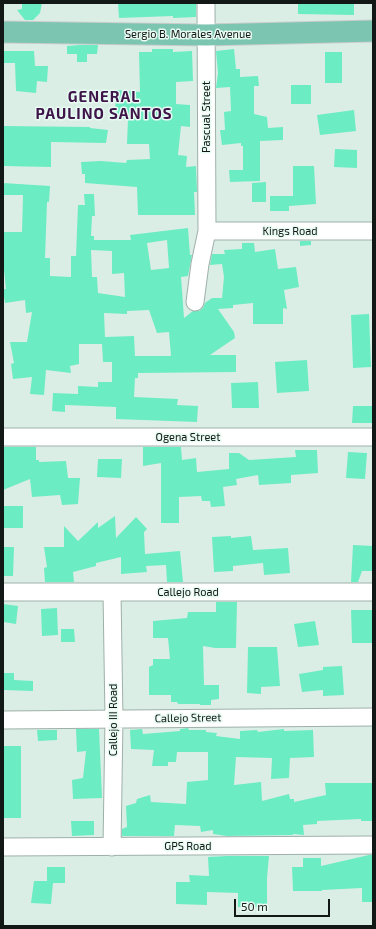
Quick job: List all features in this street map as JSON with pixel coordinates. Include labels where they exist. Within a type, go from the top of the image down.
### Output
[{"type":"main road","name":"Sergio B. Morales Avenue","points":[[3,32],[206,35],[373,31]]},
{"type":"street","name":"Pascual Street","points":[[195,302],[200,264],[207,231],[206,3]]},
{"type":"street","name":"Kings Road","points":[[207,231],[373,231]]},
{"type":"street","name":"Ogena Street","points":[[3,437],[373,437]]},
{"type":"street","name":"Callejo Road","points":[[3,592],[373,592]]},
{"type":"street","name":"Callejo III Road","points":[[112,592],[114,719],[112,847]]},
{"type":"street","name":"Callejo Street","points":[[3,720],[373,717]]},
{"type":"street","name":"GPS Road","points":[[3,847],[373,845]]},
{"type":"building","points":[[22,3],[42,3],[40,13],[33,20],[25,20],[17,10],[22,9]]},
{"type":"building","points":[[118,3],[196,3],[196,17],[173,18],[173,16],[119,18]]},
{"type":"building","points":[[298,3],[354,3],[354,15],[298,14]]},
{"type":"building","points":[[98,45],[97,54],[87,54],[87,62],[77,62],[77,54],[67,54],[67,46]]},
{"type":"building","points":[[152,49],[173,49],[173,52],[192,51],[193,81],[176,82],[176,104],[190,105],[190,127],[181,126],[178,155],[187,156],[186,167],[196,166],[197,192],[194,192],[195,215],[138,215],[137,187],[85,183],[85,174],[82,174],[81,162],[101,161],[126,163],[127,160],[150,159],[149,144],[127,144],[128,119],[114,117],[117,90],[140,92],[139,52],[152,52]]},
{"type":"building","points":[[234,49],[236,69],[240,69],[240,77],[258,76],[259,86],[254,86],[254,114],[267,117],[268,128],[283,127],[283,140],[260,141],[260,181],[230,182],[229,170],[243,170],[243,146],[241,146],[241,143],[222,145],[220,130],[225,130],[224,112],[231,111],[230,87],[216,88],[218,73],[216,51]]},
{"type":"building","points":[[3,51],[34,51],[35,66],[48,66],[47,82],[37,81],[36,93],[16,91],[15,63],[3,63]]},
{"type":"building","points":[[325,52],[342,52],[342,83],[325,83]]},
{"type":"building","points":[[291,85],[311,85],[311,104],[291,104]]},
{"type":"building","points":[[354,110],[356,131],[320,135],[317,115]]},
{"type":"building","points":[[3,126],[90,127],[108,130],[106,143],[51,142],[51,167],[3,166]]},
{"type":"building","points":[[335,149],[357,150],[357,168],[334,167]]},
{"type":"building","points":[[293,166],[314,166],[316,204],[289,206],[289,211],[270,211],[270,196],[293,196]]},
{"type":"building","points":[[266,182],[266,202],[252,202],[252,183]]},
{"type":"building","points":[[3,183],[50,186],[49,202],[47,202],[45,258],[50,258],[50,276],[71,277],[71,256],[76,256],[78,205],[85,205],[84,194],[94,194],[95,216],[92,216],[91,236],[94,236],[94,240],[131,240],[130,235],[188,228],[190,255],[192,255],[188,276],[181,277],[184,318],[193,311],[199,311],[203,308],[205,303],[212,298],[222,298],[224,277],[222,264],[210,265],[212,254],[225,254],[224,250],[242,249],[242,243],[254,243],[255,252],[275,249],[278,269],[296,267],[299,287],[284,290],[287,309],[283,308],[283,324],[253,324],[253,303],[233,305],[233,308],[218,309],[234,332],[235,338],[210,355],[236,355],[236,372],[138,373],[138,378],[135,378],[134,397],[178,399],[177,405],[198,406],[197,422],[116,419],[116,407],[65,405],[65,412],[52,411],[53,393],[78,394],[78,386],[98,387],[98,382],[112,382],[112,362],[103,362],[102,344],[79,344],[79,364],[70,366],[71,373],[46,370],[44,395],[30,394],[32,377],[13,379],[11,364],[14,363],[10,342],[27,342],[32,312],[26,313],[25,300],[5,303],[3,289],[6,289],[3,260],[3,232],[22,232],[23,195],[3,195]],"holes":[[[167,240],[169,268],[151,270],[147,243]],[[91,250],[112,251],[112,274],[124,273],[125,297],[98,293],[97,277],[92,277]],[[149,310],[157,333],[169,332],[171,356],[135,356],[134,336],[105,337],[104,313],[127,314],[127,311]]]},
{"type":"building","points":[[300,241],[311,241],[311,245],[300,246]]},
{"type":"building","points":[[369,314],[371,367],[353,368],[351,315]]},
{"type":"building","points":[[307,360],[309,391],[277,393],[275,362]]},
{"type":"building","points":[[258,382],[259,408],[232,408],[231,383]]},
{"type":"building","points":[[353,406],[373,406],[373,423],[352,423]]},
{"type":"building","points":[[3,447],[36,447],[36,460],[39,460],[39,462],[66,461],[68,478],[80,478],[78,504],[62,505],[60,495],[32,497],[30,479],[3,490]]},
{"type":"building","points":[[143,447],[181,447],[182,460],[196,458],[197,472],[229,469],[229,453],[239,453],[249,460],[296,457],[295,450],[317,450],[318,473],[291,475],[291,483],[259,485],[258,475],[236,479],[237,485],[223,487],[225,506],[211,507],[210,501],[202,501],[201,496],[179,497],[179,523],[161,523],[161,463],[143,466]]},
{"type":"building","points":[[348,452],[367,453],[365,479],[346,478]]},
{"type":"building","points":[[98,459],[122,459],[121,478],[97,477]]},
{"type":"building","points":[[3,506],[23,506],[23,528],[3,528]]},
{"type":"building","points":[[115,516],[116,538],[136,517],[147,529],[144,532],[145,554],[180,551],[183,582],[167,582],[166,565],[146,566],[147,572],[121,574],[121,557],[96,563],[96,566],[73,572],[74,582],[45,582],[44,568],[47,567],[44,547],[64,547],[64,526],[78,541],[98,522],[98,528]]},
{"type":"building","points":[[231,536],[231,538],[251,536],[253,550],[288,548],[290,573],[264,575],[263,563],[233,566],[233,571],[214,572],[212,537]]},
{"type":"building","points":[[353,545],[373,546],[373,571],[362,571],[358,582],[351,582]]},
{"type":"building","points":[[3,547],[14,547],[13,576],[3,576]]},
{"type":"building","points":[[216,602],[237,602],[236,648],[215,648],[203,646],[204,685],[219,685],[219,699],[211,700],[211,705],[178,704],[177,702],[171,702],[171,695],[149,695],[149,667],[153,665],[153,659],[170,659],[168,638],[153,638],[153,621],[187,618],[188,612],[216,612]]},
{"type":"building","points":[[3,604],[18,606],[16,624],[3,622]]},
{"type":"building","points":[[57,608],[58,635],[42,636],[41,609]]},
{"type":"building","points":[[351,610],[373,610],[373,643],[352,643]]},
{"type":"building","points":[[315,621],[319,645],[298,647],[294,624]]},
{"type":"building","points":[[61,629],[74,629],[75,642],[61,642]]},
{"type":"building","points":[[248,647],[277,647],[280,686],[261,687],[261,694],[247,693]]},
{"type":"building","points":[[342,666],[344,695],[323,696],[323,690],[302,692],[299,674],[323,670],[323,667]]},
{"type":"building","points":[[3,673],[14,673],[14,680],[33,681],[33,691],[3,690]]},
{"type":"building","points":[[188,728],[189,730],[206,730],[206,732],[217,733],[216,736],[240,739],[240,731],[257,730],[258,732],[284,729],[284,731],[313,730],[314,757],[290,758],[289,778],[271,779],[272,758],[236,757],[234,785],[261,782],[262,801],[289,794],[290,799],[294,799],[294,802],[326,795],[325,783],[373,783],[373,821],[361,821],[361,819],[317,821],[317,824],[303,825],[304,835],[227,836],[213,834],[213,830],[201,832],[200,826],[175,825],[174,836],[122,836],[122,829],[127,827],[126,806],[136,803],[137,799],[150,795],[151,802],[186,804],[187,782],[208,780],[208,752],[177,752],[176,762],[168,762],[168,766],[152,766],[154,750],[131,749],[130,730],[142,729],[143,734],[180,731],[180,729]]},
{"type":"building","points":[[76,729],[99,729],[102,798],[73,799],[72,780],[83,778],[86,751],[77,752]]},
{"type":"building","points":[[37,730],[57,730],[57,740],[38,741]]},
{"type":"building","points":[[3,746],[21,746],[21,818],[3,818]]},
{"type":"building","points":[[71,821],[94,821],[94,835],[72,836]]},
{"type":"building","points":[[373,855],[373,902],[362,902],[362,888],[322,891],[293,891],[292,867],[303,867],[303,858],[321,858],[321,866]]},
{"type":"building","points":[[269,856],[267,907],[238,907],[238,893],[207,892],[207,905],[176,904],[176,882],[190,882],[189,875],[209,876],[208,857]]},
{"type":"building","points":[[47,867],[65,867],[65,883],[53,883],[51,904],[31,903],[34,881],[47,881]]},
{"type":"district","name":"GENERAL PAULINO SANTOS","points":[[104,106]]}]
